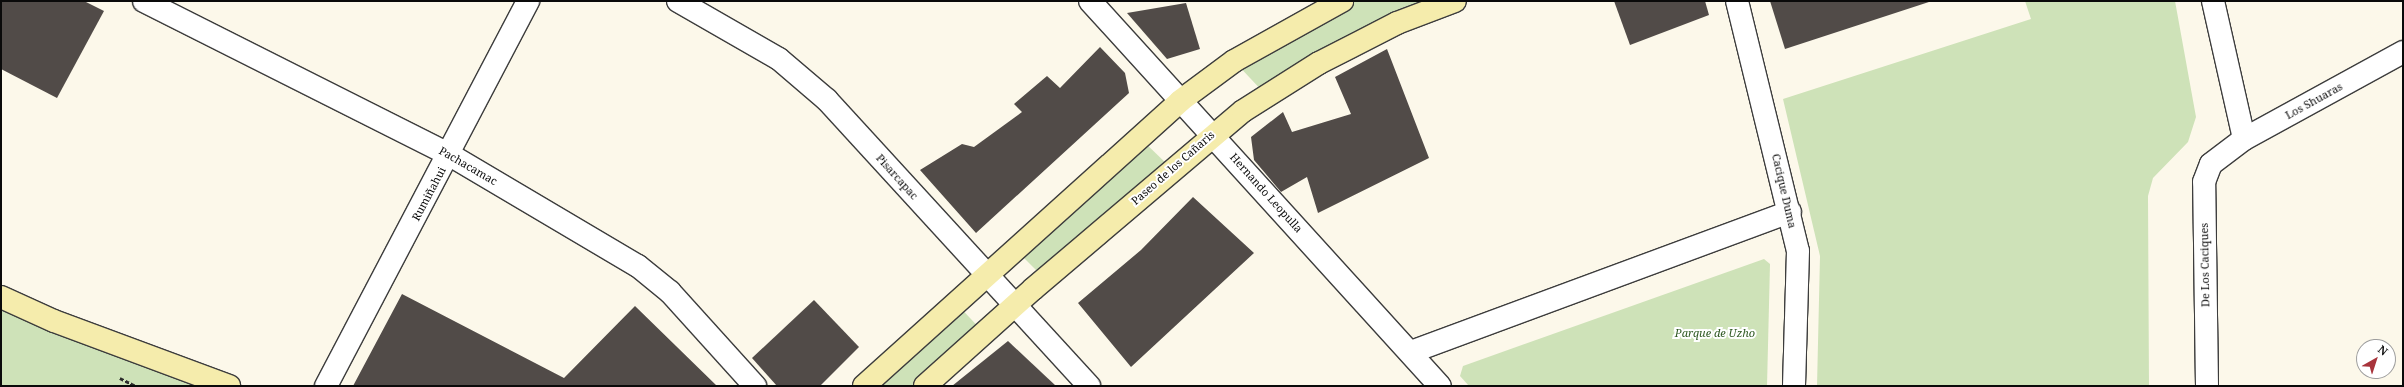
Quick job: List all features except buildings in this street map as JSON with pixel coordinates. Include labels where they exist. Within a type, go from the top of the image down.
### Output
[{"type":"main road","points":[[864,386],[1180,101],[1234,61],[1342,1]]},
{"type":"main road","name":"Paseo de los Cañaris","points":[[925,386],[1013,307],[1212,135],[1319,63],[1397,23],[1454,1]]},
{"type":"main road","points":[[1,296],[54,321],[229,386]]},
{"type":"street","name":"Pachacamac","points":[[144,1],[450,155],[638,266],[670,292],[755,386]]},
{"type":"street","name":"Rumiñahui","points":[[326,386],[450,155],[528,1]]},
{"type":"street","name":"Pisarcapac","points":[[678,1],[779,59],[827,100],[1013,307],[1089,386]]},
{"type":"street","name":"Hernando Leopulla","points":[[1090,1],[1411,352],[1440,386]]},
{"type":"street","name":"Cacique Duma","points":[[1738,1],[1798,250],[1794,386]]},
{"type":"street","points":[[2213,1],[2244,139]]},
{"type":"street","name":"Los Shuaras","points":[[2225,152],[2244,139],[2403,52]]},
{"type":"street","name":"De Los Caciques","points":[[2207,386],[2204,182],[2212,164],[2225,152]]},
{"type":"street","points":[[1411,352],[1790,212]]},
{"type":"green space","points":[[1342,1],[1455,1],[1266,95],[1234,61]]},
{"type":"green space","points":[[2025,1],[2175,1],[2196,117],[2188,142],[2153,178],[2148,196],[2149,386],[1817,386],[1820,256],[1783,99],[2031,19]]},
{"type":"green space","points":[[1139,137],[1172,169],[1045,279],[1016,250]]},
{"type":"green space","name":"Parque de Uzho","points":[[1764,259],[1770,264],[1767,386],[1469,386],[1460,376],[1463,366]]},
{"type":"green space","points":[[1,297],[229,386],[1,386]]},
{"type":"green space","points":[[956,303],[984,333],[925,386],[864,386]]}]
